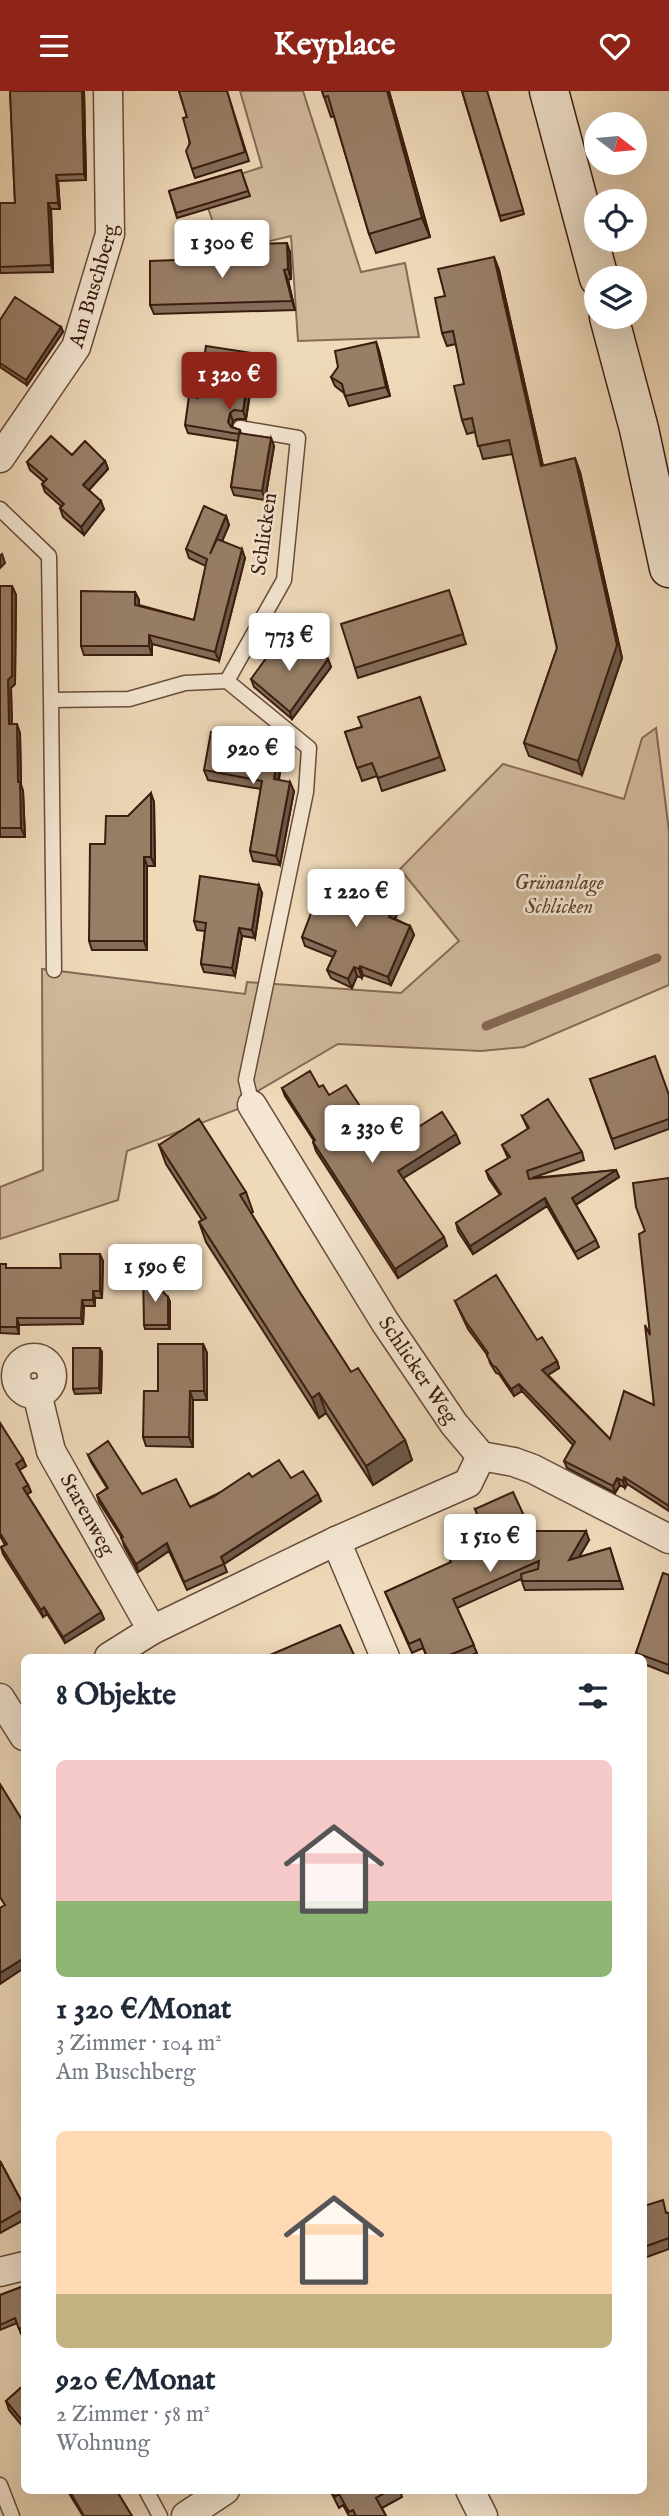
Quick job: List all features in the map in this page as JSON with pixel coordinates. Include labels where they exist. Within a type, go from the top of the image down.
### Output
[{"type":"main road","points":[[549,91],[596,266]]},
{"type":"main road","points":[[612,329],[639,429],[669,568]]},
{"type":"street","name":"Am Buschberg","points":[[0,458],[76,347],[83,328],[110,234],[108,91]]},
{"type":"street","name":"Schlicker Weg","points":[[252,1105],[385,1322],[453,1424],[481,1456]]},
{"type":"street","name":"Starenweg","points":[[37,1393],[51,1451],[152,1630]]},
{"type":"street","points":[[114,1654],[152,1630],[335,1541],[468,1483],[481,1456],[514,1461],[533,1469],[669,1539]]},
{"type":"street","points":[[335,1541],[384,1654]]},
{"type":"street","points":[[0,2272],[21,2267]]},
{"type":"street","points":[[186,2516],[219,2494]]},
{"type":"street","points":[[472,2494],[483,2516]]},
{"type":"lane","name":"Schlicken","points":[[227,681],[284,580],[298,437],[240,428]]},
{"type":"lane","points":[[0,509],[49,556],[54,970]]},
{"type":"lane","points":[[51,700],[129,699],[185,683],[227,681],[309,748],[306,792],[246,1080],[252,1105]]},
{"type":"lane","points":[[0,2485],[12,2516]]},
{"type":"lane","points":[[148,2494],[160,2516]]},
{"type":"green space","points":[[240,91],[303,91],[361,272],[405,263],[419,337],[298,341],[291,236],[223,252],[201,187],[262,167]]},
{"type":"green space","name":"Grünanlage Schlicken","points":[[656,728],[669,831],[669,985],[524,1047],[481,1051],[338,1044],[258,1091],[262,1100],[127,1151],[118,1200],[0,1239],[0,1187],[43,1170],[42,969],[245,994],[247,982],[401,993],[459,941],[400,869],[503,764],[624,799],[642,738]]},
{"type":"building","points":[[10,91],[82,91],[84,174],[56,175],[58,203],[48,203],[51,265],[0,267],[0,203],[15,203]]},
{"type":"building","points":[[179,91],[227,91],[245,152],[192,169],[186,151],[190,143],[183,118],[187,117]]},
{"type":"building","points":[[322,91],[387,91],[422,218],[369,234],[328,96],[324,97]]},
{"type":"building","points":[[462,91],[487,91],[523,210],[500,216]]},
{"type":"building","points":[[241,170],[248,191],[176,213],[169,191]]},
{"type":"building","points":[[287,243],[288,269],[284,270],[292,301],[150,305],[150,261],[203,259],[203,264],[258,263],[257,244]]},
{"type":"building","points":[[494,257],[541,466],[575,458],[617,645],[578,761],[524,743],[557,648],[509,440],[478,446],[472,418],[462,420],[454,386],[464,384],[453,331],[442,333],[435,298],[445,296],[438,269]]},
{"type":"building","points":[[15,297],[61,327],[26,380],[0,363],[0,320]]},
{"type":"building","points":[[376,342],[386,387],[345,396],[342,384],[331,377],[338,367],[335,351]]},
{"type":"building","points":[[206,346],[252,353],[243,411],[234,410],[230,413],[228,422],[231,427],[240,430],[239,433],[271,438],[262,491],[231,487],[239,434],[185,425],[189,396],[198,398]]},
{"type":"building","points":[[51,436],[72,455],[85,441],[105,461],[83,485],[101,501],[81,527],[60,508],[64,504],[42,484],[47,479],[27,462]]},
{"type":"building","points":[[204,506],[226,516],[210,554],[217,539],[242,549],[215,652],[149,635],[149,646],[81,646],[81,591],[135,592],[135,605],[194,620],[207,559],[186,549]]},
{"type":"building","points":[[0,586],[12,586],[9,724],[17,724],[21,828],[0,828]]},
{"type":"building","points":[[449,590],[463,634],[355,668],[341,624]]},
{"type":"building","points":[[280,639],[301,655],[309,645],[328,659],[290,712],[251,679]]},
{"type":"building","points":[[420,697],[440,757],[378,778],[372,763],[357,768],[345,732],[362,727],[358,717]]},
{"type":"building","points":[[211,732],[248,739],[245,751],[278,756],[274,779],[290,782],[276,856],[250,851],[262,781],[204,770]]},
{"type":"building","points":[[151,793],[151,857],[144,857],[144,941],[89,941],[90,844],[105,844],[106,816],[128,816]]},
{"type":"building","points":[[200,876],[259,885],[252,930],[239,928],[232,968],[201,964],[206,923],[194,921]]},
{"type":"building","points":[[324,879],[356,893],[360,883],[397,899],[389,917],[410,926],[388,977],[360,966],[359,969],[354,967],[348,979],[327,970],[336,951],[302,937]]},
{"type":"building","points":[[655,1056],[669,1095],[669,1119],[612,1139],[590,1079]]},
{"type":"building","points":[[310,1071],[319,1087],[323,1085],[329,1095],[346,1085],[387,1147],[442,1112],[456,1134],[398,1171],[444,1237],[395,1269],[313,1142],[315,1140],[282,1088]]},
{"type":"building","points":[[548,1099],[582,1152],[527,1171],[529,1179],[616,1170],[572,1198],[596,1240],[575,1252],[545,1198],[470,1246],[456,1223],[501,1194],[486,1171],[510,1157],[502,1145],[529,1128],[522,1116]]},
{"type":"building","points":[[199,1119],[246,1192],[240,1195],[297,1288],[351,1372],[358,1368],[405,1440],[366,1466],[319,1393],[312,1398],[199,1222],[206,1218],[159,1145]]},
{"type":"building","points":[[669,1178],[669,1506],[624,1477],[623,1481],[617,1478],[613,1486],[564,1461],[575,1442],[519,1384],[511,1389],[493,1366],[488,1353],[455,1301],[496,1275],[537,1340],[542,1337],[557,1361],[542,1370],[610,1439],[624,1391],[654,1405],[645,1325],[650,1335],[639,1234],[645,1231],[636,1207],[633,1183]]},
{"type":"building","points":[[60,1254],[100,1254],[100,1291],[93,1291],[93,1300],[82,1300],[81,1318],[17,1318],[17,1327],[0,1327],[0,1264],[6,1264],[6,1268],[61,1268]]},
{"type":"building","points":[[143,1272],[168,1297],[168,1325],[144,1325]]},
{"type":"building","points":[[158,1344],[203,1344],[204,1391],[190,1391],[189,1437],[143,1437],[144,1391],[158,1391]]},
{"type":"building","points":[[73,1348],[100,1348],[99,1388],[73,1389]]},
{"type":"building","points":[[0,1423],[23,1459],[16,1464],[28,1485],[23,1488],[101,1612],[63,1637],[44,1607],[41,1610],[1,1547],[7,1544],[0,1533]]},
{"type":"building","points":[[108,1441],[142,1494],[176,1479],[190,1507],[213,1497],[249,1473],[252,1477],[279,1460],[291,1478],[303,1471],[318,1494],[221,1557],[224,1564],[184,1582],[167,1543],[136,1564],[97,1495],[108,1488],[88,1455]]},
{"type":"building","points":[[513,1492],[531,1531],[586,1531],[569,1560],[610,1548],[620,1581],[522,1581],[521,1574],[538,1569],[539,1561],[453,1599],[474,1645],[452,1654],[426,1654],[420,1639],[409,1644],[385,1592],[451,1562],[446,1550],[485,1533],[475,1509]]},
{"type":"building","points":[[663,1573],[669,1575],[669,1665],[647,1657],[647,1654],[636,1653]]},
{"type":"building","points":[[340,1625],[354,1654],[272,1654]]},
{"type":"building","points":[[0,1784],[21,1818],[21,1960],[0,1973],[0,1908],[5,1905],[0,1897]]},
{"type":"building","points":[[0,2161],[21,2200],[21,2211],[0,2223]]},
{"type":"building","points":[[663,2200],[666,2213],[669,2213],[669,2238],[647,2246],[647,2205]]},
{"type":"building","points":[[21,2287],[21,2328],[19,2329],[15,2318],[0,2325],[0,2295]]},
{"type":"building","points":[[21,2388],[21,2419],[6,2401]]},
{"type":"building","points":[[71,2494],[118,2494],[132,2516],[84,2516]]},
{"type":"building","points":[[339,2494],[383,2494],[376,2498],[386,2516],[356,2516],[353,2510],[349,2512]]},
{"type":"waterway","points":[[486,1026],[657,958]]}]
